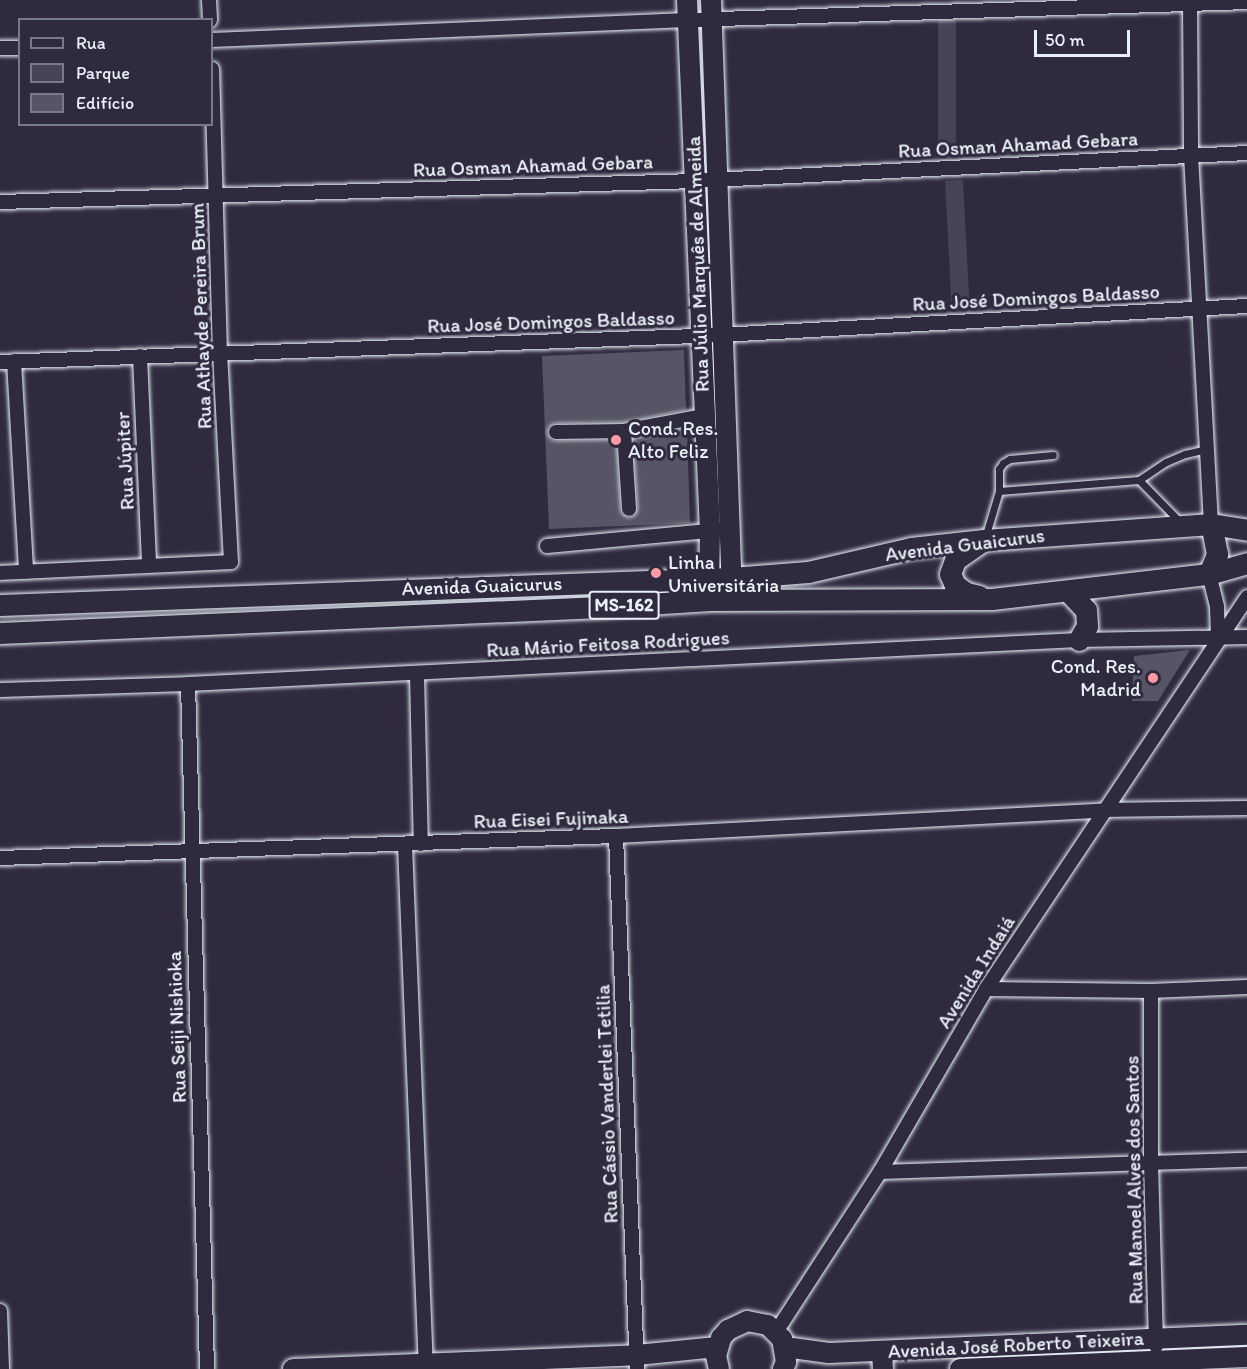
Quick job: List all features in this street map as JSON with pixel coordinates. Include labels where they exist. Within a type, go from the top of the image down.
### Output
[{"type":"main road","name":"Avenida Guaicurus","points":[[0,605],[709,577],[731,578],[808,572],[911,548],[984,540],[1184,526],[1211,515],[1247,530]]},
{"type":"main road","points":[[1209,574],[1217,554],[1211,515]]},
{"type":"main road","points":[[984,540],[955,560],[950,574],[955,585],[966,593],[992,599]]},
{"type":"main road","name":"Avenida Guaicurus","points":[[0,633],[732,599],[992,599],[1069,592],[1209,574],[1247,562]]},
{"type":"main road","points":[[1069,592],[1086,610],[1087,626],[1079,640]]},
{"type":"street","points":[[209,0],[210,18]]},
{"type":"street","name":"Rua Júlio Marquês de Almeida","points":[[711,0],[718,180],[711,335],[703,416],[720,530],[731,578],[732,599]]},
{"type":"street","points":[[1190,2],[1191,155],[1211,515]]},
{"type":"street","points":[[213,40],[687,10],[712,21],[1190,2],[1247,2]]},
{"type":"street","name":"Rua Júlio Marquês de Almeida","points":[[687,10],[694,181],[711,335],[720,530],[709,577],[710,600]]},
{"type":"street","points":[[0,48],[18,48]]},
{"type":"street","name":"Rua Athayde Pereira Brum","points":[[149,564],[231,562],[220,354],[213,100]]},
{"type":"street","name":"Rua Osman Ahamad Gebara","points":[[0,202],[694,181],[1247,153]]},
{"type":"street","name":"Rua José Domingos Baldasso","points":[[7,362],[711,335],[1247,306]]},
{"type":"street","name":"Rua Júpiter","points":[[140,356],[149,564]]},
{"type":"street","points":[[7,362],[26,572]]},
{"type":"street","points":[[556,432],[624,431],[703,416]]},
{"type":"street","points":[[624,431],[629,509]]},
{"type":"street","points":[[548,546],[720,530]]},
{"type":"street","points":[[0,573],[149,564]]},
{"type":"street","points":[[1209,574],[1216,607],[1218,638]]},
{"type":"street","name":"Avenida Indaiá","points":[[781,1339],[986,989],[1247,597]]},
{"type":"street","name":"Rua Mário Feitosa Rodrigues","points":[[0,690],[417,674],[1079,640],[1247,637]]},
{"type":"street","points":[[417,674],[421,844]]},
{"type":"street","name":"Rua Seiji Nishioka","points":[[188,684],[207,1369]]},
{"type":"street","name":"Rua Eisei Fujinaka","points":[[0,858],[616,837],[1104,810],[1247,808]]},
{"type":"street","name":"Rua Cássio Vanderlei Tetilia","points":[[616,837],[637,1362]]},
{"type":"street","points":[[405,845],[425,1366]]},
{"type":"street","points":[[986,989],[1151,991],[1247,987]]},
{"type":"street","name":"Rua Manoel Alves dos Santos","points":[[1151,991],[1151,1163],[1157,1365]]},
{"type":"street","points":[[880,1172],[1247,1160]]},
{"type":"street","points":[[0,1311],[2,1369]]},
{"type":"street","name":"Avenida José Roberto Teixeira","points":[[717,1347],[728,1330],[747,1322],[758,1322],[781,1339],[829,1353],[882,1360],[1156,1339],[1247,1335]]},
{"type":"street","points":[[781,1339],[786,1362],[783,1369]]},
{"type":"street","points":[[293,1369],[637,1362],[717,1347],[719,1369]]},
{"type":"street","points":[[960,1369],[1157,1365],[1247,1357]]},
{"type":"lane","points":[[999,491],[1139,480],[1166,462],[1185,454],[1207,449]]},
{"type":"lane","points":[[984,540],[999,491],[999,470],[1003,464],[1010,459],[1053,455]]},
{"type":"lane","points":[[1139,480],[1184,526]]},
{"type":"green space","points":[[938,20],[956,20],[956,154],[938,154]]},
{"type":"green space","points":[[963,180],[970,306],[952,307],[945,181]]},
{"type":"building","name":"Cond. Res. Alto Feliz","points":[[684,350],[686,410],[623,422],[555,423],[548,427],[547,433],[551,440],[556,441],[616,440],[620,510],[629,518],[634,516],[638,508],[633,438],[687,428],[690,523],[549,529],[542,356]]},
{"type":"building","name":"Cond. Res. Madrid","points":[[1190,650],[1158,701],[1132,701],[1134,656]]},
{"type":"place","name":"Cond. Res. Alto Feliz","points":[[616,440]]},
{"type":"place","name":"Linha Universitária","points":[[656,573]]},
{"type":"place","name":"Cond. Res. Madrid","points":[[1153,678]]}]
